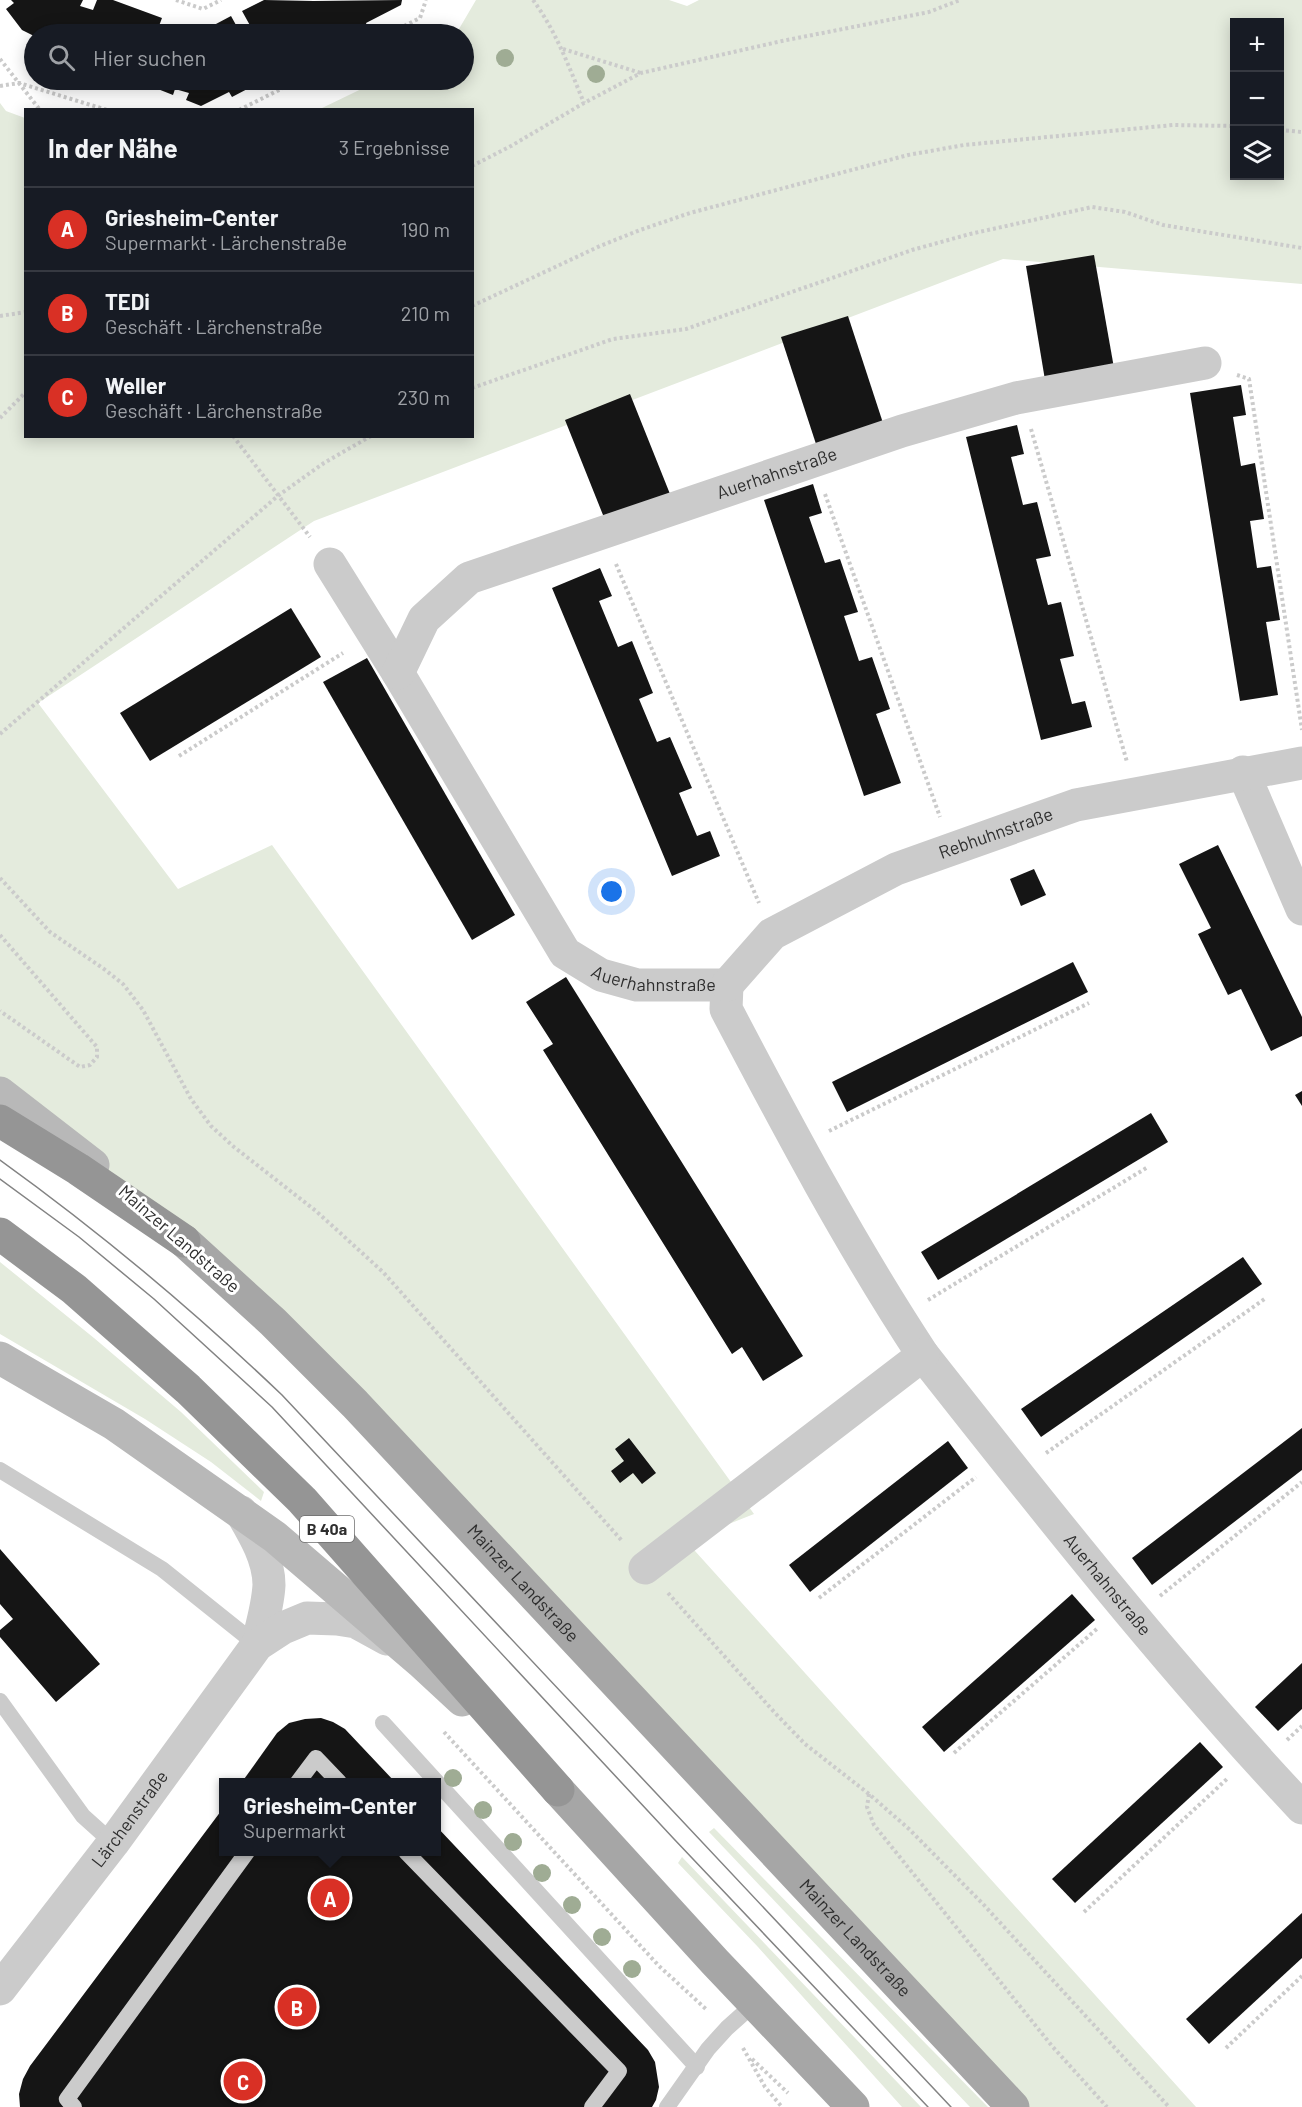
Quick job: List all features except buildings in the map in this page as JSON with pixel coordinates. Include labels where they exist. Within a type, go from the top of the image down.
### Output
[{"type":"highway","points":[[0,1121],[78,1169],[184,1242]]},
{"type":"highway","name":"B 40a","points":[[0,1234],[74,1289],[188,1389],[302,1500],[558,1790]]},
{"type":"main road","name":"Mainzer Landstraße","points":[[0,1093],[76,1151],[184,1242],[273,1322],[370,1421],[1013,2107]]},
{"type":"main road","points":[[0,1358],[114,1424],[241,1512],[275,1537],[422,1662],[558,1790],[853,2107]]},
{"type":"street","name":"Auerhahnstraße","points":[[398,673],[424,619],[469,578],[925,425],[1016,398],[1205,363]]},
{"type":"street","name":"Auerhahnstraße","points":[[330,564],[398,673],[565,953],[601,975],[637,985],[726,986],[726,1009],[798,1146],[898,1318],[923,1355],[1129,1612],[1302,1808]]},
{"type":"street","name":"Rebhuhnstraße","points":[[726,986],[772,934],[896,868],[1076,805],[1243,772],[1302,763]]},
{"type":"street","points":[[1243,772],[1302,909]]},
{"type":"street","points":[[645,1568],[923,1355]]},
{"type":"street","name":"Lärchenstraße","points":[[241,1512],[259,1542],[269,1584],[265,1614],[257,1645]]},
{"type":"street","name":"Lärchenstraße","points":[[0,1989],[113,1843],[257,1645],[283,1628],[308,1618],[337,1618],[356,1622],[378,1633],[422,1662]]},
{"type":"lane","points":[[0,1470],[162,1569],[257,1645]]},
{"type":"lane","points":[[0,1701],[83,1816],[113,1843]]},
{"type":"lane","points":[[383,1723],[433,1778]]},
{"type":"lane","points":[[301,1778],[316,1758],[335,1778]]},
{"type":"lane","points":[[441,1787],[697,2067]]},
{"type":"lane","points":[[74,2107],[67,2099],[244,1856]]},
{"type":"lane","points":[[411,1856],[619,2071],[592,2107]]},
{"type":"lane","points":[[667,2107],[708,2049],[755,2003]]},
{"type":"path","points":[[176,0],[203,9],[221,0]]},
{"type":"path","points":[[408,24],[420,18],[426,0]]},
{"type":"path","points":[[533,0],[562,49],[584,103]]},
{"type":"path","points":[[474,165],[641,73],[782,41],[929,12],[960,0]]},
{"type":"path","points":[[562,49],[641,73]]},
{"type":"path","points":[[0,58],[24,89]]},
{"type":"path","points":[[0,86],[19,83],[24,85]]},
{"type":"path","points":[[24,90],[38,108]]},
{"type":"path","points":[[42,90],[100,108]]},
{"type":"path","points":[[243,108],[279,90]]},
{"type":"path","points":[[474,305],[639,230],[690,213],[908,155],[964,145],[1161,126],[1230,126]]},
{"type":"path","points":[[1284,130],[1302,132]]},
{"type":"path","points":[[474,387],[613,339],[686,329],[912,250],[970,234],[1092,207],[1125,212],[1163,225],[1302,248]]},
{"type":"path","points":[[0,316],[24,312]]},
{"type":"path","points":[[1249,379],[1302,731]]},
{"type":"path","points":[[0,418],[24,394]]},
{"type":"path","points":[[1030,424],[1137,794]]},
{"type":"path","points":[[235,438],[330,564]]},
{"type":"path","points":[[0,734],[279,495],[324,463],[368,438]]},
{"type":"path","points":[[822,486],[952,849]]},
{"type":"path","points":[[616,563],[772,934]]},
{"type":"path","points":[[179,756],[374,634]]},
{"type":"path","points":[[0,878],[50,932],[123,984],[143,1010],[191,1099],[211,1126],[234,1147],[316,1211],[383,1272],[775,1713],[805,1744],[909,1829],[983,1904],[1169,2107]]},
{"type":"path","points":[[0,936],[98,1047],[97,1057],[90,1065],[80,1067],[0,1011]]},
{"type":"path","points":[[798,1146],[1089,1002]]},
{"type":"path","points":[[898,1318],[1148,1167]]},
{"type":"path","points":[[819,1598],[1010,1465],[1266,1298]]},
{"type":"path","points":[[954,1753],[1129,1612],[1302,1482]]},
{"type":"path","points":[[441,1728],[660,1966],[727,2028],[748,2055],[793,2099]]},
{"type":"path","points":[[1084,1912],[1253,1755]]},
{"type":"path","points":[[869,1794],[867,1808],[874,1825],[1052,2046],[1107,2107]]},
{"type":"path","points":[[1226,2048],[1302,1976]]},
{"type":"path","points":[[748,2055],[765,2087],[782,2107]]},
{"type":"shaded area","points":[[476,0],[669,0],[687,6],[699,0],[1302,0],[1302,284],[1003,259],[314,521],[38,703],[178,889],[272,845],[754,1514],[686,1541],[1196,2107],[1013,2107],[355,1404],[0,1093],[0,103],[6,111],[24,118],[24,438],[474,438],[474,108],[322,108],[359,90],[474,90],[474,24],[462,24]]},
{"type":"shaded area","points":[[0,1262],[181,1412],[264,1492],[261,1501],[211,1462],[145,1419],[0,1334]]},
{"type":"shaded area","points":[[714,1828],[988,2107],[970,2107],[709,1832]]},
{"type":"shaded area","points":[[682,1857],[921,2107],[902,2107],[758,1947],[678,1863]]},
{"type":"tram line","points":[[0,1160],[74,1215],[145,1273],[282,1395],[951,2107]]},
{"type":"tram line","points":[[0,1179],[79,1237],[154,1299],[272,1407],[674,1839],[928,2107]]},
{"type":"place","name":"Griesheim-Center","points":[[330,1898]]},
{"type":"place","name":"TEDi","points":[[297,2007]]},
{"type":"place","name":"Weller","points":[[243,2081]]}]
